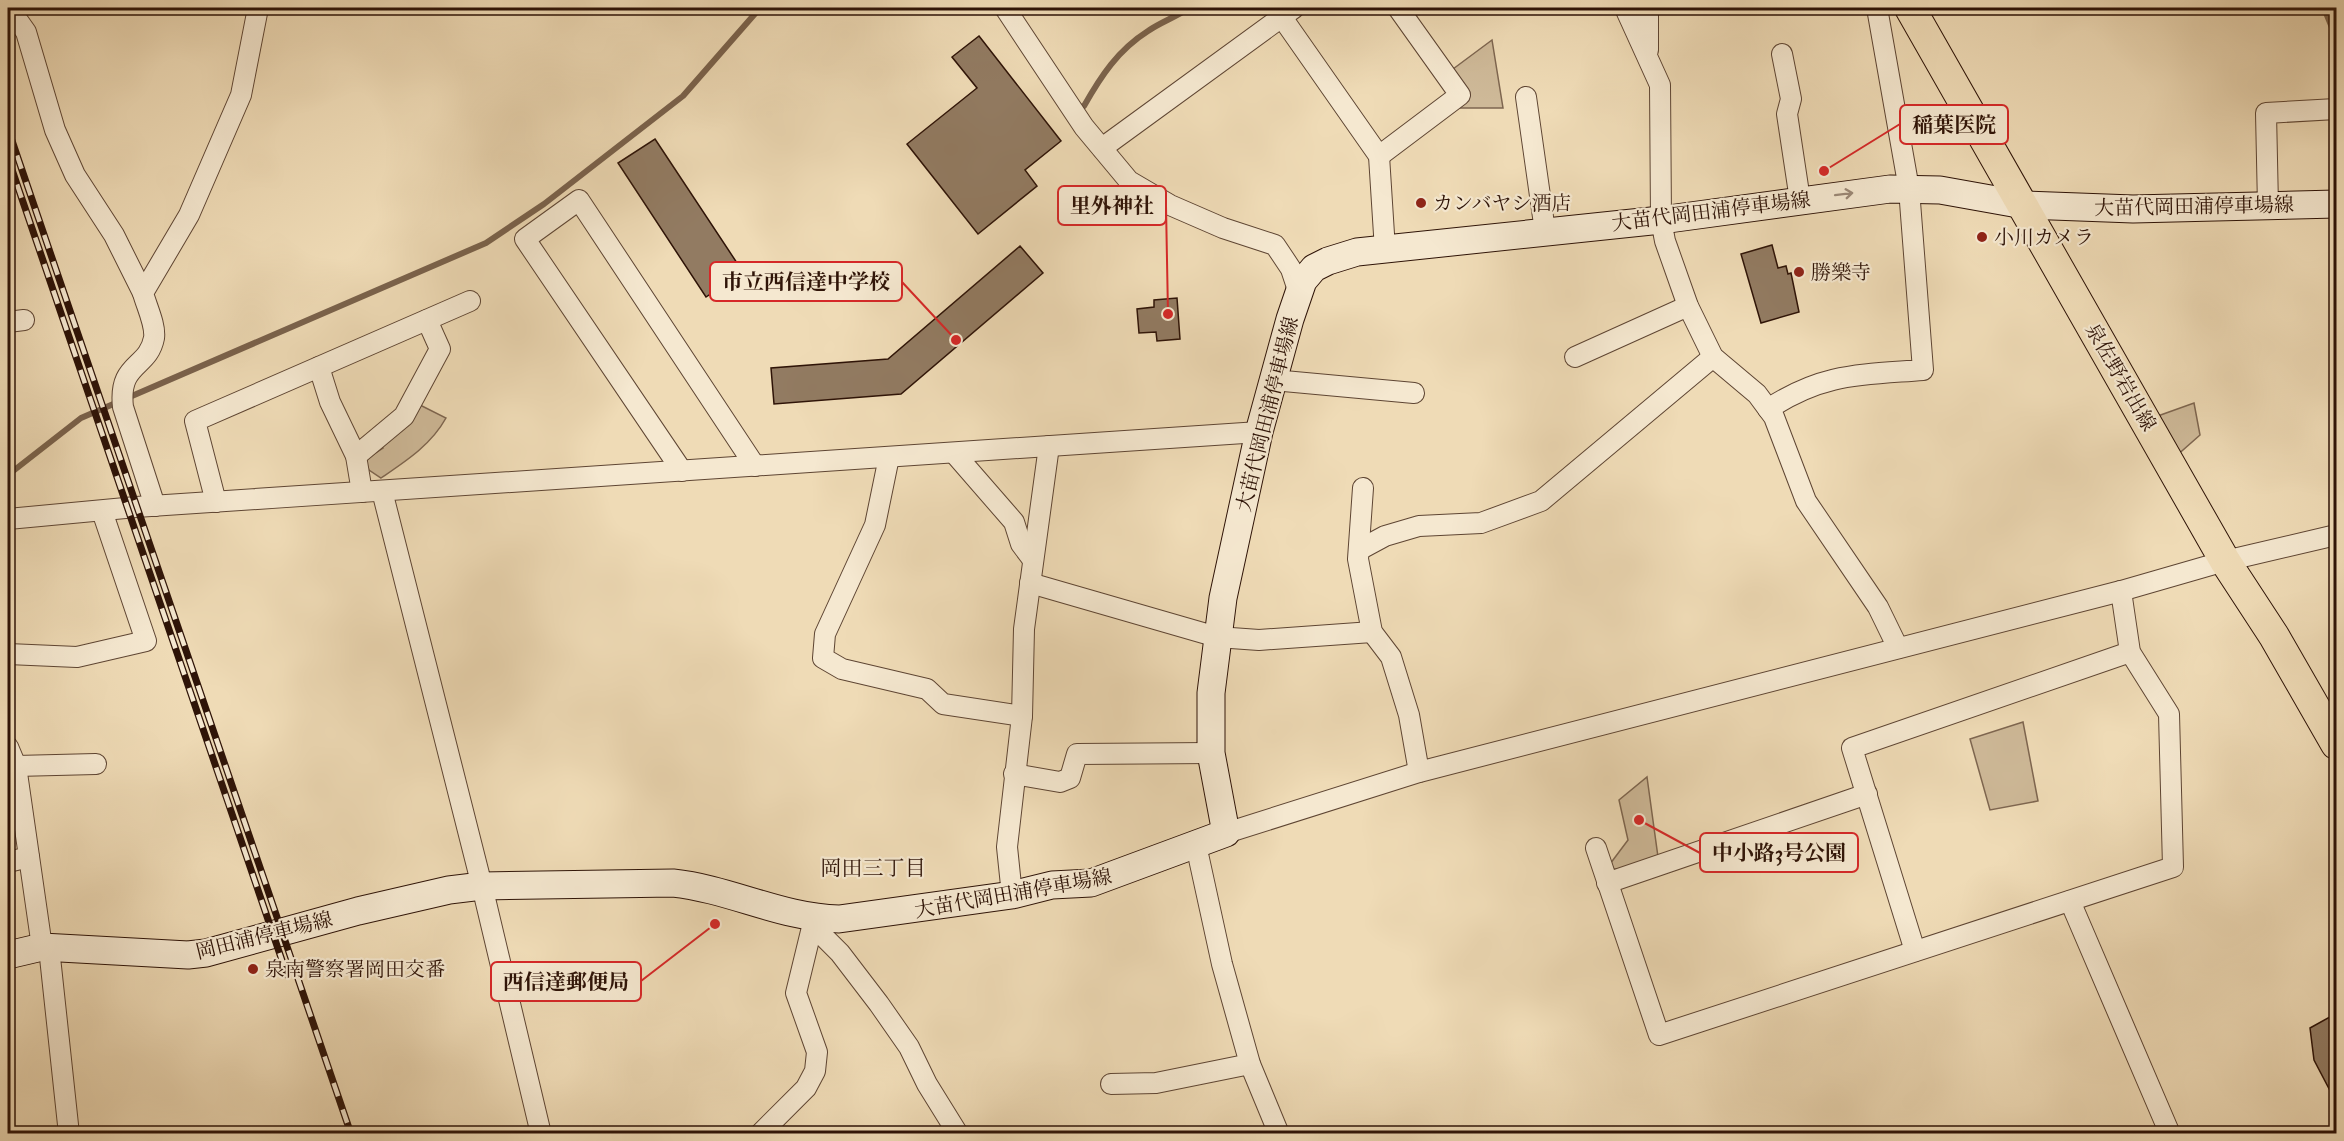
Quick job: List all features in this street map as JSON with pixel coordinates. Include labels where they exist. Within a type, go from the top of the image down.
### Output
[{"type":"main road","name":"泉佐野岩出線","points":[[1910,8],[2225,561],[2274,636],[2337,744]]},
{"type":"main road","name":"大苗代岡田浦停車場線","points":[[482,886],[673,883],[702,886],[813,922],[892,914],[1012,895],[1052,885],[1091,883],[1226,833],[1211,753],[1210,693],[1217,637],[1259,432],[1273,380],[1303,280],[1314,268],[1328,261],[1357,252],[1661,220],[1890,189],[1940,190],[2024,205],[2133,208],[2337,204]]},
{"type":"main road","name":"岡田浦停車場線","points":[[8,955],[46,947],[188,955],[358,911],[449,890],[482,886]]},
{"type":"street","points":[[9,8],[26,32],[55,130],[75,175],[114,235],[143,293],[154,336],[150,350],[127,374],[122,391],[123,407],[155,506]]},
{"type":"street","points":[[143,293],[189,215],[241,95],[258,8]]},
{"type":"street","points":[[1005,8],[1084,127],[1129,180],[1170,205],[1222,228],[1275,245],[1283,254],[1299,293]]},
{"type":"street","points":[[1379,156],[1460,95],[1398,8]]},
{"type":"street","points":[[1625,8],[1660,85],[1661,220],[1665,241],[1688,306],[1713,357],[1757,394],[1774,417],[1806,501],[1878,607],[1898,648]]},
{"type":"street","points":[[1648,8],[1648,59]]},
{"type":"street","points":[[1768,409],[1794,392],[1819,382],[1849,376],[1923,370],[1909,189],[1877,8]]},
{"type":"street","points":[[1102,148],[1287,12],[1379,156],[1385,250]]},
{"type":"street","points":[[1782,54],[1791,99],[1787,114],[1800,200]]},
{"type":"street","points":[[1526,97],[1545,231]]},
{"type":"street","points":[[2268,206],[2266,113],[2337,109]]},
{"type":"street","points":[[682,471],[525,239],[579,200],[755,466]]},
{"type":"street","points":[[216,502],[195,421],[470,301]]},
{"type":"street","points":[[1575,357],[1688,306]]},
{"type":"street","points":[[356,456],[404,416],[440,349],[427,320]]},
{"type":"street","points":[[1359,550],[1385,536],[1419,526],[1481,523],[1540,501],[1563,485],[1713,357]]},
{"type":"street","points":[[319,367],[330,402],[356,456],[362,492]]},
{"type":"street","points":[[1273,380],[1414,393]]},
{"type":"street","points":[[8,519],[155,506],[1259,432]]},
{"type":"street","points":[[1012,895],[1007,847],[1022,716],[1024,629],[1049,446]]},
{"type":"street","points":[[954,453],[1014,522],[1021,544],[1034,560]]},
{"type":"street","points":[[889,457],[875,525],[825,634],[823,658],[843,669],[927,689],[943,704],[1022,716]]},
{"type":"street","points":[[1363,488],[1358,559],[1372,632],[1391,657],[1408,715],[1419,772]]},
{"type":"street","points":[[382,491],[482,886],[541,1134]]},
{"type":"street","points":[[8,654],[77,657],[146,641],[102,511]]},
{"type":"street","points":[[1226,833],[1419,772],[2121,591],[2225,561],[2337,535]]},
{"type":"street","points":[[1030,583],[1217,637],[1259,640],[1372,632]]},
{"type":"street","points":[[1596,848],[1659,1035],[2173,867],[2169,714],[2130,652],[2121,591]]},
{"type":"street","points":[[1915,951],[1852,748],[2130,652]]},
{"type":"street","points":[[8,747],[16,766],[29,857],[46,947],[69,1134]]},
{"type":"street","points":[[1014,774],[1060,782],[1070,778],[1077,754],[1211,753]]},
{"type":"street","points":[[16,766],[96,764]]},
{"type":"street","points":[[1607,883],[1867,794]]},
{"type":"street","points":[[1196,845],[1222,964],[1250,1064],[1279,1134]]},
{"type":"street","points":[[8,862],[29,857]]},
{"type":"street","points":[[2070,901],[2170,1134]]},
{"type":"street","points":[[760,1134],[806,1088],[815,1071],[817,1052],[796,993],[813,922]]},
{"type":"street","points":[[813,922],[840,953],[909,1047],[927,1084],[958,1134]]},
{"type":"street","points":[[1111,1083],[1155,1083],[1250,1064]]},
{"type":"shaded area","points":[[1492,40],[1503,108],[1455,108],[1449,72]]},
{"type":"shaded area","points":[[2194,403],[2200,435],[2175,457],[2155,417]]},
{"type":"shaded area","points":[[418,404],[446,418],[433,436],[409,459],[381,478],[369,470],[365,460],[383,448],[379,442]]},
{"type":"shaded area","points":[[2023,722],[2038,801],[1990,810],[1970,739]]},
{"type":"shaded area","points":[[1647,777],[1658,857],[1622,870],[1607,868],[1628,840],[1619,800]]},
{"type":"building","points":[[979,36],[1061,141],[1025,170],[1037,186],[978,234],[907,144],[977,88],[952,57]]},
{"type":"building","points":[[655,139],[743,272],[706,297],[618,163]]},
{"type":"building","points":[[1772,245],[1778,268],[1786,266],[1788,274],[1791,273],[1799,312],[1761,323],[1741,254]]},
{"type":"building","points":[[1020,246],[1043,273],[901,394],[774,404],[771,368],[888,359]]},
{"type":"building","points":[[1177,298],[1180,339],[1157,341],[1156,332],[1139,333],[1137,309],[1154,307],[1154,300]]},
{"type":"building","points":[[2337,1013],[2337,1104],[2314,1060],[2310,1028]]},
{"type":"waterway","points":[[8,475],[81,418],[486,243],[544,204],[683,96],[760,8]]},
{"type":"waterway","points":[[1076,108],[1084,106],[1104,74],[1137,38],[1189,8]]},
{"type":"waterway","points":[[2324,8],[2336,37]]},
{"type":"railway","points":[[8,129],[351,1134]]},
{"type":"railway","points":[[8,158],[287,975]]},
{"type":"place","name":"稲葉医院","points":[[1824,171]]},
{"type":"place","name":"カンバヤシ酒店","points":[[1421,203]]},
{"type":"place","name":"小川カメラ","points":[[1982,237]]},
{"type":"place","name":"勝樂寺","points":[[1799,272]]},
{"type":"place","name":"里外神社","points":[[1168,314]]},
{"type":"place","name":"市立西信達中学校","points":[[956,340]]},
{"type":"place","name":"中小路3号公園","points":[[1639,820]]},
{"type":"place","name":"西信達郵便局","points":[[715,924]]},
{"type":"place","name":"泉南警察署岡田交番","points":[[253,969]]},
{"type":"district","name":"岡田三丁目","points":[[873,868]]}]
